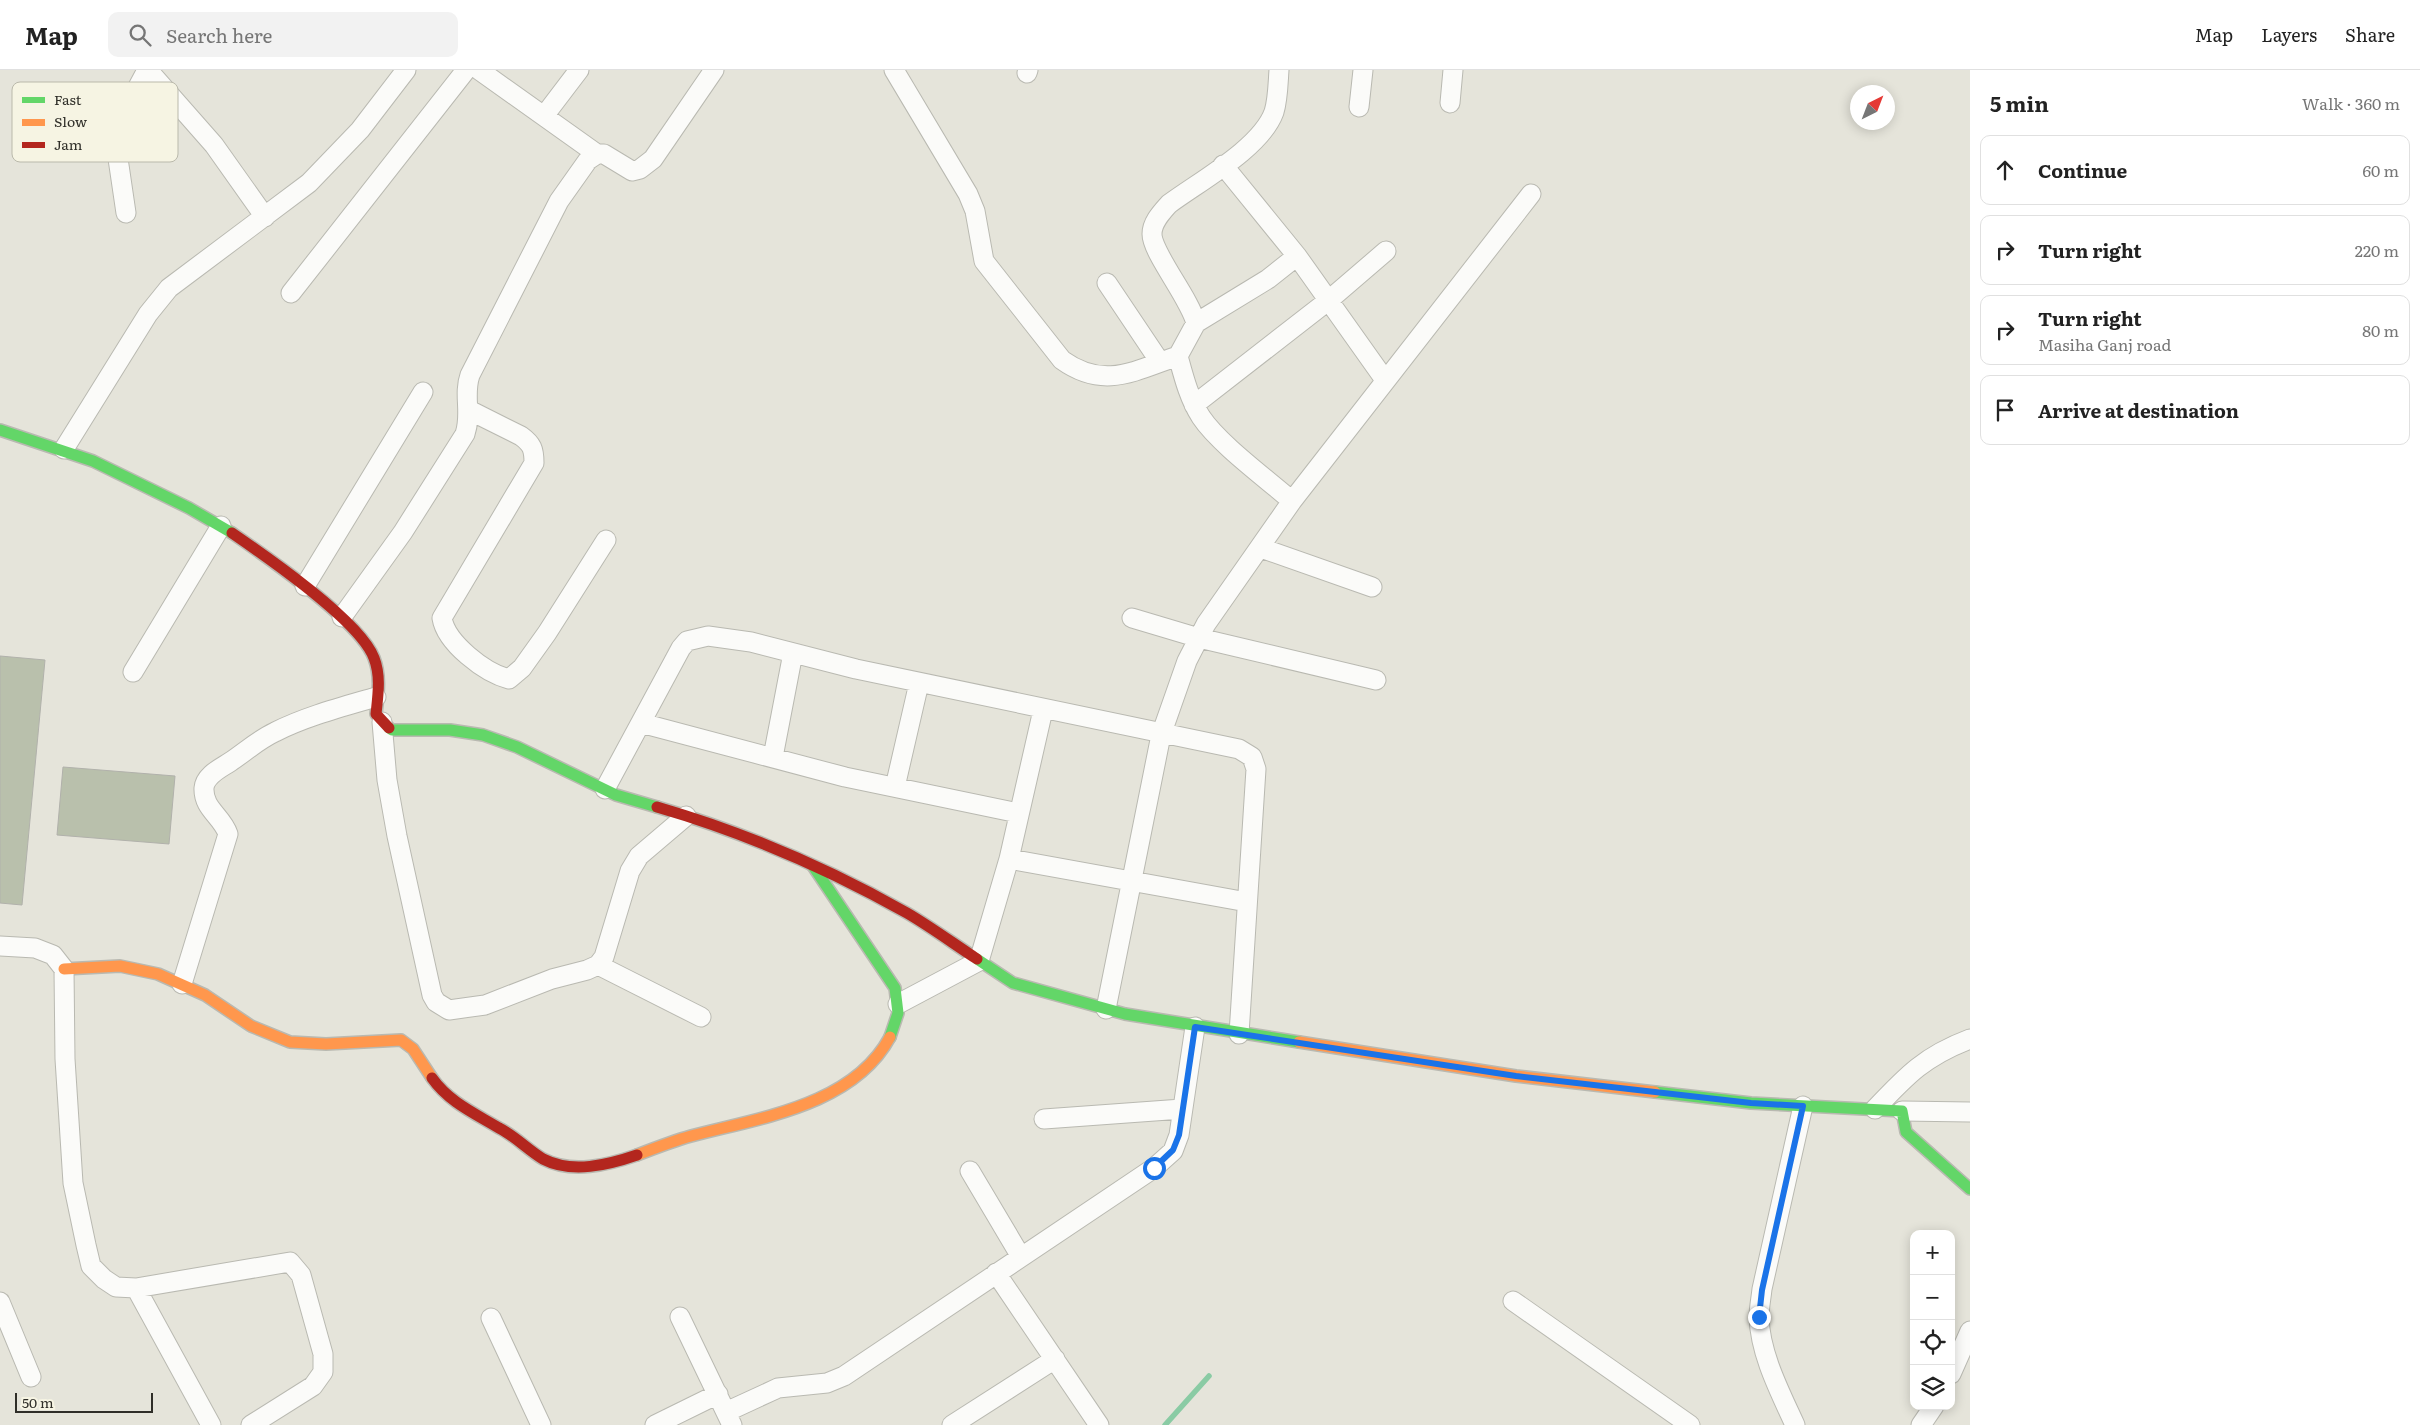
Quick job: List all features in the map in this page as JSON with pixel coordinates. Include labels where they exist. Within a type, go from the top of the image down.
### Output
[{"type":"street","points":[[141,82],[147,70],[158,82]]},
{"type":"street","points":[[64,449],[148,314],[169,288],[309,183],[360,130],[406,70]]},
{"type":"street","points":[[292,293],[466,70]]},
{"type":"street","points":[[479,70],[597,154]]},
{"type":"street","points":[[544,116],[579,70]]},
{"type":"street","points":[[342,617],[403,532],[464,434],[468,423],[469,410],[466,387],[470,375],[528,258],[559,201],[588,160],[597,154],[604,154],[632,171],[640,169],[654,159],[714,70]]},
{"type":"street","points":[[894,70],[968,194],[975,211],[984,261],[1062,360],[1078,371],[1092,376],[1106,377],[1169,359],[1196,323],[1268,279],[1297,256]]},
{"type":"street","points":[[1196,323],[1193,310],[1155,246],[1152,233],[1160,214],[1169,204],[1259,137],[1275,110],[1279,70]]},
{"type":"street","points":[[1358,107],[1363,70]]},
{"type":"street","points":[[1450,103],[1453,70]]},
{"type":"street","points":[[178,105],[214,145],[265,217]]},
{"type":"street","points":[[118,162],[126,213]]},
{"type":"street","points":[[1223,165],[1297,256],[1385,380]]},
{"type":"street","points":[[1106,1009],[1161,735],[1187,661],[1199,638],[1232,586],[1261,548],[1292,501],[1531,194]]},
{"type":"street","points":[[1194,405],[1328,300],[1386,251]]},
{"type":"street","points":[[1107,282],[1169,359],[1186,387],[1194,405],[1210,429],[1292,501]]},
{"type":"street","points":[[305,586],[423,392]]},
{"type":"street","points":[[469,410],[521,436],[529,442],[534,450],[534,463],[446,607],[442,618],[444,628],[469,657],[497,676],[509,679],[522,668],[547,633],[606,540]]},
{"type":"street","points":[[0,430],[64,449],[154,491],[221,526],[280,566],[354,628],[374,657],[379,676],[376,714],[392,730],[450,730],[483,735],[517,747],[605,789],[686,816],[813,866],[871,892],[910,914],[979,962],[1014,983],[1106,1009],[1195,1027],[1516,1076],[1751,1103],[1902,1111],[1970,1112]]},
{"type":"street","points":[[133,672],[221,526]]},
{"type":"street","points":[[1261,548],[1372,587]]},
{"type":"street","points":[[1132,618],[1199,638],[1376,680]]},
{"type":"street","points":[[605,789],[681,648],[687,641],[708,636],[750,642],[919,683],[1161,735],[1239,749],[1252,757],[1256,769],[1239,1034]]},
{"type":"street","points":[[773,757],[793,653]]},
{"type":"street","points":[[895,787],[919,683]]},
{"type":"street","points":[[182,984],[228,834],[225,826],[206,804],[204,785],[210,776],[252,745],[274,732],[321,714],[376,697]]},
{"type":"street","points":[[898,1004],[979,962],[1009,859],[1043,710]]},
{"type":"street","points":[[382,722],[387,780],[397,836],[436,1002],[449,1010],[485,1005],[552,979],[598,965],[604,958],[630,870],[639,856],[686,816]]},
{"type":"street","points":[[641,723],[845,777],[1018,813]]},
{"type":"street","points":[[1009,859],[1248,902]]},
{"type":"street","points":[[64,968],[105,966],[134,968],[182,984],[205,995],[250,1026],[290,1042],[326,1044],[401,1040],[408,1043],[417,1053],[432,1080],[454,1102],[510,1134],[547,1161],[580,1167],[614,1164],[682,1139],[772,1116],[800,1106],[857,1074],[878,1057],[893,1030],[898,1004],[895,988],[813,866]]},
{"type":"street","points":[[0,946],[35,948],[53,955],[64,968],[64,1059],[73,1184],[92,1266],[104,1279],[116,1287],[136,1288],[290,1262],[301,1275],[323,1354],[323,1372],[313,1386],[251,1425]]},
{"type":"street","points":[[598,965],[701,1017]]},
{"type":"street","points":[[680,1317],[729,1418],[778,1388],[835,1381],[1136,1182],[1165,1160],[1173,1150],[1179,1135],[1195,1027]]},
{"type":"street","points":[[1875,1109],[1920,1064],[1951,1046],[1970,1039]]},
{"type":"street","points":[[1795,1425],[1781,1396],[1762,1342],[1759,1317],[1762,1290],[1803,1106]]},
{"type":"street","points":[[1044,1119],[1182,1109]]},
{"type":"street","points":[[1902,1111],[1906,1132],[1936,1161],[1966,1182]]},
{"type":"street","points":[[970,1171],[1021,1257]]},
{"type":"street","points":[[996,1273],[1099,1425]]},
{"type":"street","points":[[136,1288],[211,1425]]},
{"type":"street","points":[[1513,1301],[1690,1425]]},
{"type":"street","points":[[0,1302],[31,1377]]},
{"type":"street","points":[[491,1318],[540,1425]]},
{"type":"street","points":[[1955,1365],[1970,1331]]},
{"type":"street","points":[[952,1425],[1055,1359]]},
{"type":"street","points":[[655,1425],[718,1394]]},
{"type":"street","points":[[1921,1425],[1931,1410]]},
{"type":"building","points":[[0,656],[45,660],[22,905],[0,903]]},
{"type":"building","points":[[63,767],[175,776],[169,844],[57,835]]},
{"type":"waterway","points":[[1165,1425],[1209,1376]]},
{"type":"traffic: fast","points":[[0,430],[93,461],[189,508],[232,533]]},
{"type":"traffic: fast","points":[[389,728],[392,730],[450,730],[483,735],[517,747],[616,795],[657,807]]},
{"type":"traffic: fast","points":[[813,866],[895,988],[898,1013],[890,1037]]},
{"type":"traffic: fast","points":[[977,959],[1013,983],[1125,1014],[1299,1042]]},
{"type":"traffic: fast","points":[[1655,1092],[1751,1103],[1902,1111],[1906,1132],[1970,1189]]},
{"type":"traffic: slow","points":[[64,969],[120,966],[158,974],[205,995],[251,1026],[290,1042],[326,1044],[401,1040],[413,1049],[432,1078]]},
{"type":"traffic: slow","points":[[637,1155],[684,1138],[774,1115],[802,1106],[828,1094],[853,1079],[874,1060],[890,1037]]},
{"type":"traffic: slow","points":[[1299,1042],[1516,1076],[1655,1092]]},
{"type":"traffic: jam","points":[[232,533],[311,591],[351,626],[365,643],[374,658],[378,672],[376,714],[389,728]]},
{"type":"traffic: jam","points":[[657,807],[753,840],[847,881],[907,913],[977,959]]},
{"type":"traffic: jam","points":[[432,1078],[446,1094],[462,1106],[505,1131],[543,1159],[554,1164],[578,1167],[602,1165],[637,1155]]},
{"type":"route","points":[[1154,1168],[1165,1160],[1173,1150],[1179,1135],[1195,1027],[1516,1076],[1610,1085],[1751,1103],[1803,1106],[1762,1290],[1759,1317]]}]
